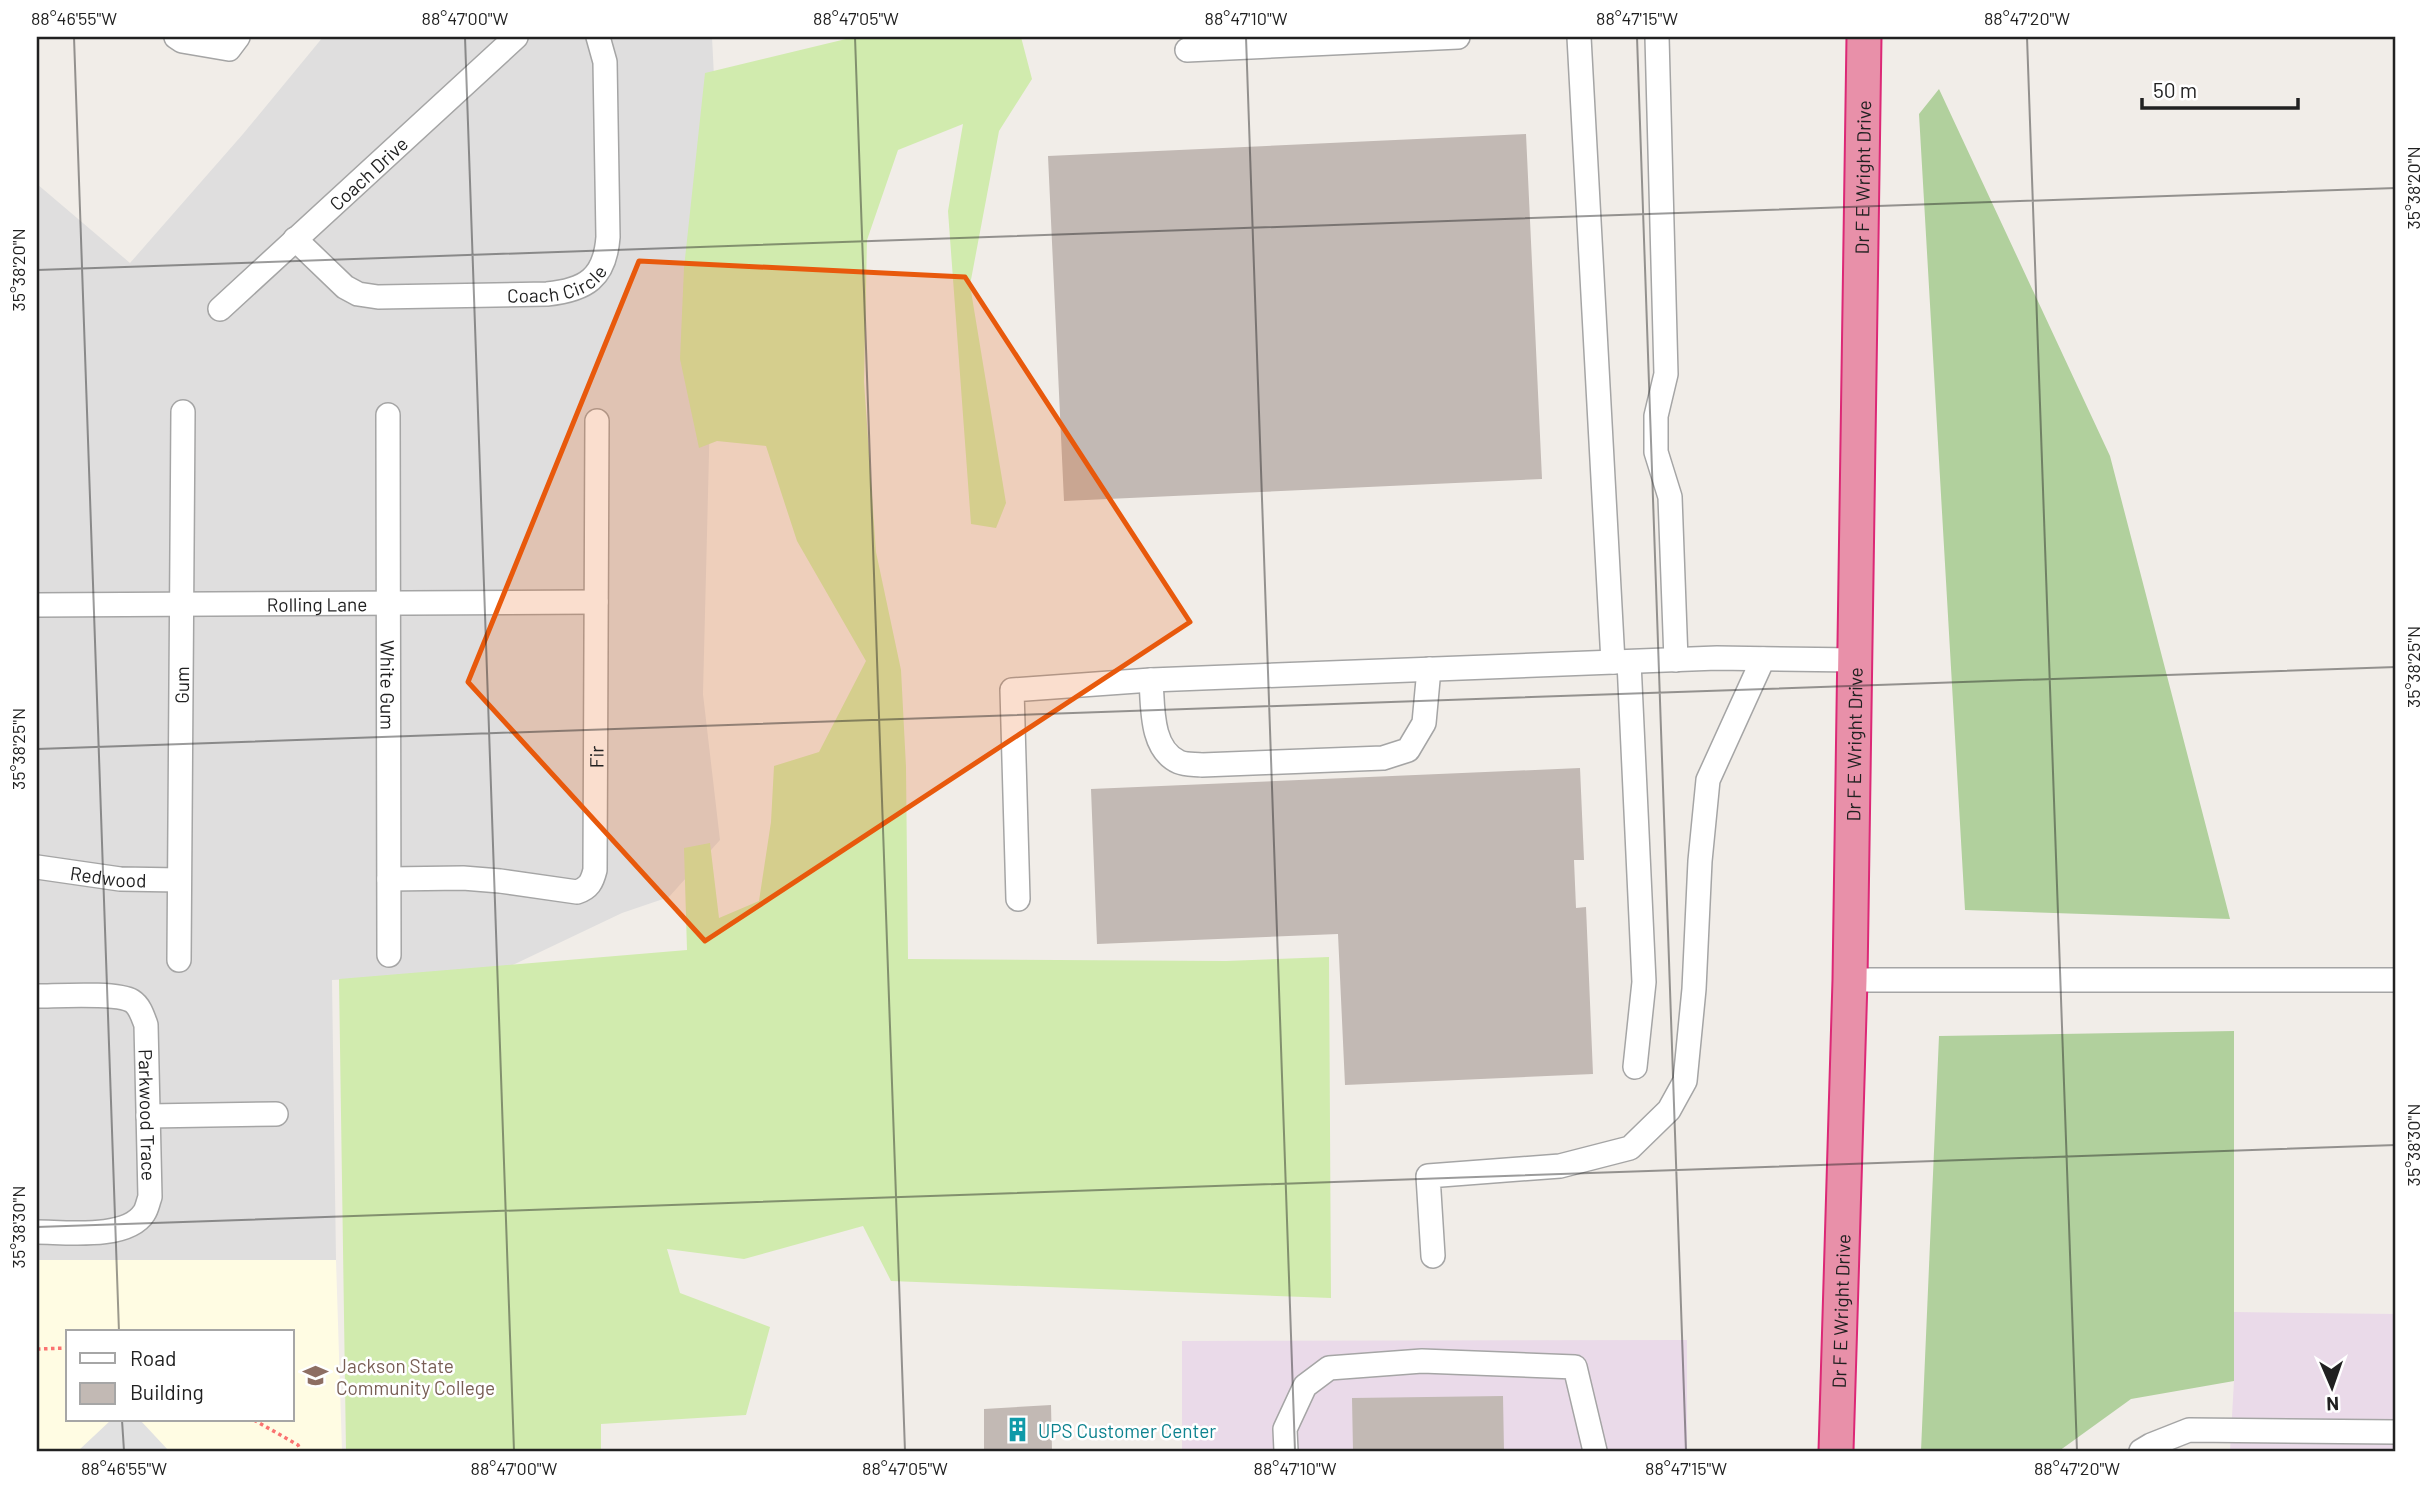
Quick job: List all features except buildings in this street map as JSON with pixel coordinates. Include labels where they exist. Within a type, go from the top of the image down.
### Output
[{"type":"highway","name":"Dr F E Wright Drive","points":[[1836,1451],[1850,980],[1864,37]]},
{"type":"street","points":[[176,37],[182,41],[229,49],[238,37]]},
{"type":"street","name":"Coach Drive","points":[[220,309],[516,37]]},
{"type":"street","name":"Coach Circle","points":[[295,239],[345,286],[358,294],[378,297],[547,294],[570,292],[586,284],[597,274],[607,257],[608,237],[605,62],[598,37]]},
{"type":"street","points":[[1187,50],[1458,37]]},
{"type":"street","points":[[1579,37],[1644,982],[1635,1067]]},
{"type":"street","points":[[1657,37],[1666,374],[1656,416],[1656,452],[1671,497],[1676,660]]},
{"type":"street","name":"Gum","points":[[178,960],[183,412]]},
{"type":"street","name":"White Gum","points":[[388,415],[389,955]]},
{"type":"street","name":"Fir","points":[[389,879],[488,880],[577,892],[586,889],[592,882],[595,870],[597,421]]},
{"type":"street","name":"Rolling Lane","points":[[37,605],[596,602]]},
{"type":"street","points":[[1433,1256],[1428,1176],[1560,1166],[1630,1148],[1669,1110],[1675,1100],[1685,1081],[1708,779],[1763,659]]},
{"type":"street","points":[[1018,899],[1012,691],[1151,680],[1429,669],[1676,660],[1855,660]]},
{"type":"street","points":[[1151,680],[1155,731],[1165,751],[1179,762],[1202,765],[1314,761],[1383,758],[1408,750],[1424,723],[1429,669]]},
{"type":"street","name":"Redwood","points":[[37,867],[120,879],[179,880]]},
{"type":"street","points":[[1850,980],[2396,980]]},
{"type":"street","name":"Parkwood Trace","points":[[37,996],[116,996],[132,1001],[140,1010],[146,1025],[150,1197],[144,1213],[124,1228],[107,1232],[37,1232]]},
{"type":"street","points":[[148,1116],[276,1114]]},
{"type":"street","points":[[1286,1451],[1285,1429],[1305,1385],[1329,1368],[1422,1362],[1576,1367],[1595,1451]]},
{"type":"street","points":[[2141,1451],[2151,1444],[2189,1430],[2339,1442],[2396,1432]]},
{"type":"path","points":[[37,1349],[66,1348]]},
{"type":"path","points":[[258,1422],[298,1445],[301,1451]]},
{"type":"highlighted area","points":[[639,261],[965,277],[1190,622],[705,941],[468,682]]},
{"type":"shaded area","points":[[323,37],[712,37],[717,136],[703,694],[720,840],[669,897],[622,913],[496,973],[332,980],[336,1260],[37,1260],[37,184],[130,263],[243,134]]},
{"type":"shaded area","name":"Jackson State Community College","points":[[37,1260],[336,1260],[342,1451],[37,1451]]},
{"type":"shaded area","points":[[2234,1312],[2396,1314],[2396,1451],[2230,1451]]},
{"type":"shaded area","points":[[1687,1340],[1687,1451],[1182,1451],[1182,1341]]},
{"type":"shaded area","points":[[109,1422],[142,1422],[169,1451],[78,1451]]},
{"type":"green space","points":[[1021,37],[1032,79],[999,131],[970,285],[1006,503],[996,528],[971,524],[948,211],[963,124],[898,150],[867,240],[864,382],[876,552],[901,670],[906,767],[908,959],[1226,961],[1329,957],[1331,1298],[891,1281],[863,1226],[744,1259],[667,1249],[680,1293],[770,1327],[746,1415],[601,1424],[601,1451],[346,1451],[339,979],[687,950],[684,848],[710,843],[719,918],[759,901],[771,822],[774,766],[819,752],[866,661],[797,541],[766,446],[717,441],[699,448],[680,359],[684,268],[705,73],[846,39]]},
{"type":"green space","points":[[1939,89],[2110,456],[2230,919],[1965,910],[1919,114]]},
{"type":"green space","points":[[2234,1031],[2234,1381],[2131,1399],[2059,1451],[1921,1451],[1939,1036]]},
{"type":"place","name":"Jackson State Community College","points":[[316,1376]]},
{"type":"place","name":"UPS Customer Center","points":[[1018,1430]]}]
